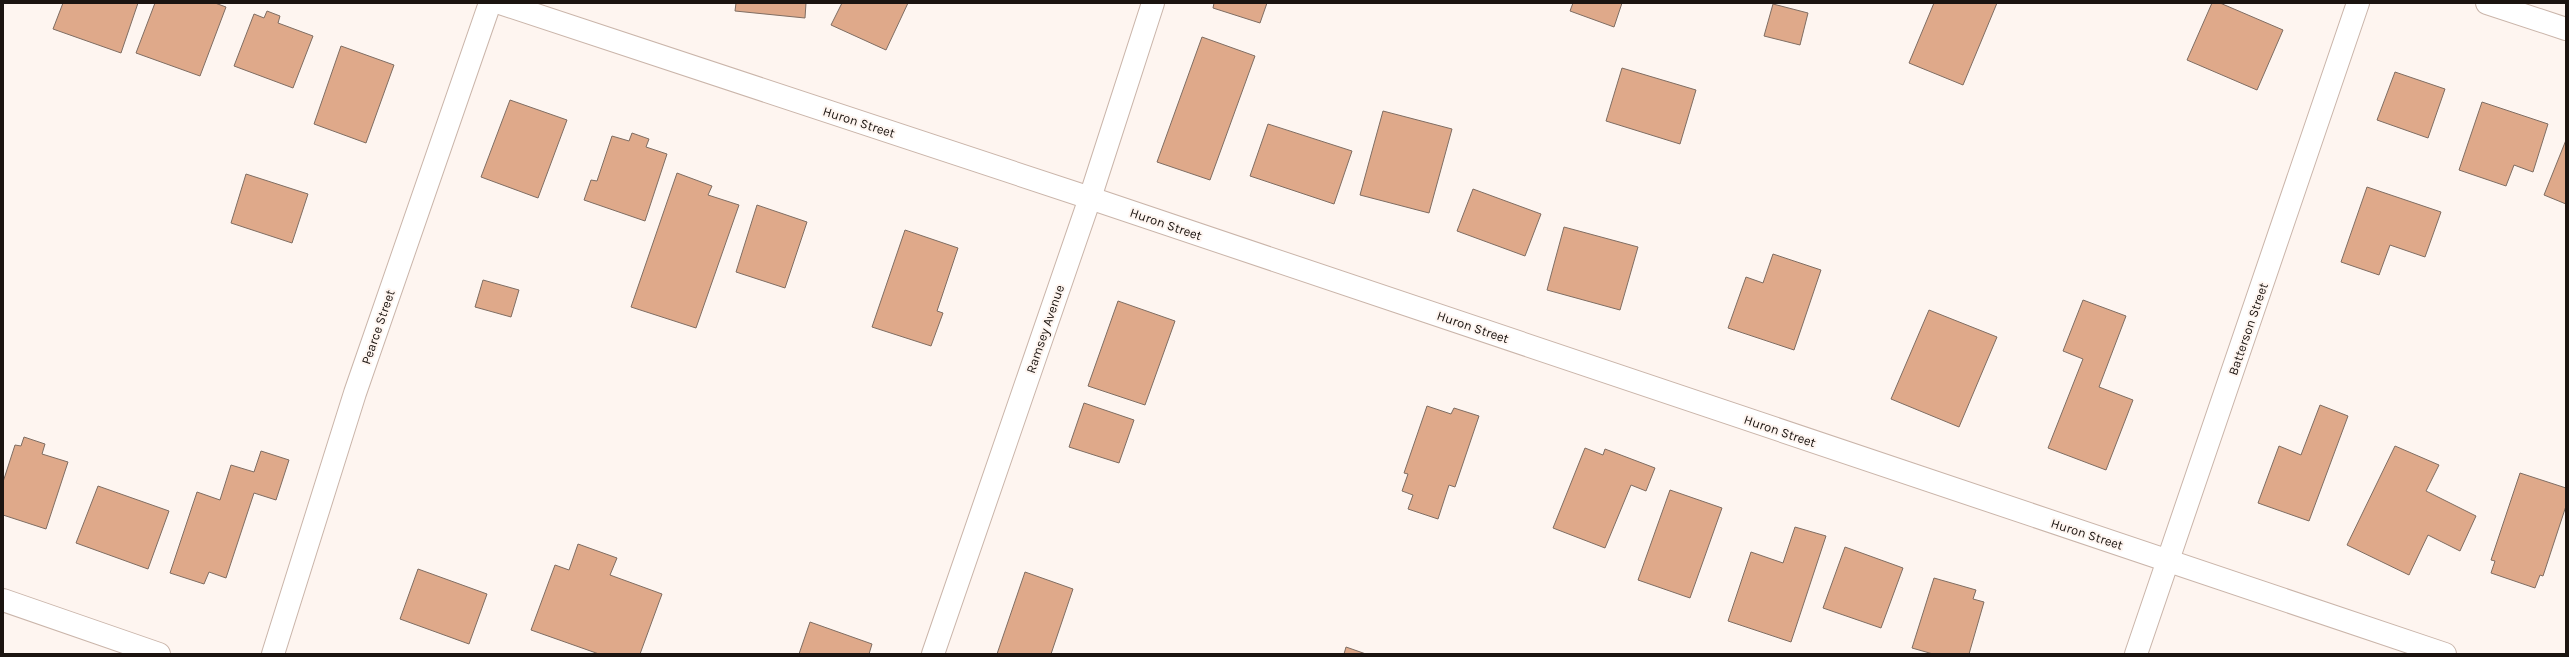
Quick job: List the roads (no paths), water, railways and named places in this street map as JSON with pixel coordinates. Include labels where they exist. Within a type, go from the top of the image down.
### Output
[{"type":"street","name":"Pearce Street","points":[[273,654],[355,393],[490,3]]},
{"type":"street","name":"Huron Street","points":[[500,3],[1090,198],[2445,654]]},
{"type":"street","name":"Ramsey Avenue","points":[[933,654],[1090,198],[1153,3]]},
{"type":"street","name":"Batterson Street","points":[[2136,654],[2169,561],[2358,3]]},
{"type":"street","points":[[2487,3],[2566,29]]},
{"type":"street","points":[[3,600],[159,654]]}]
